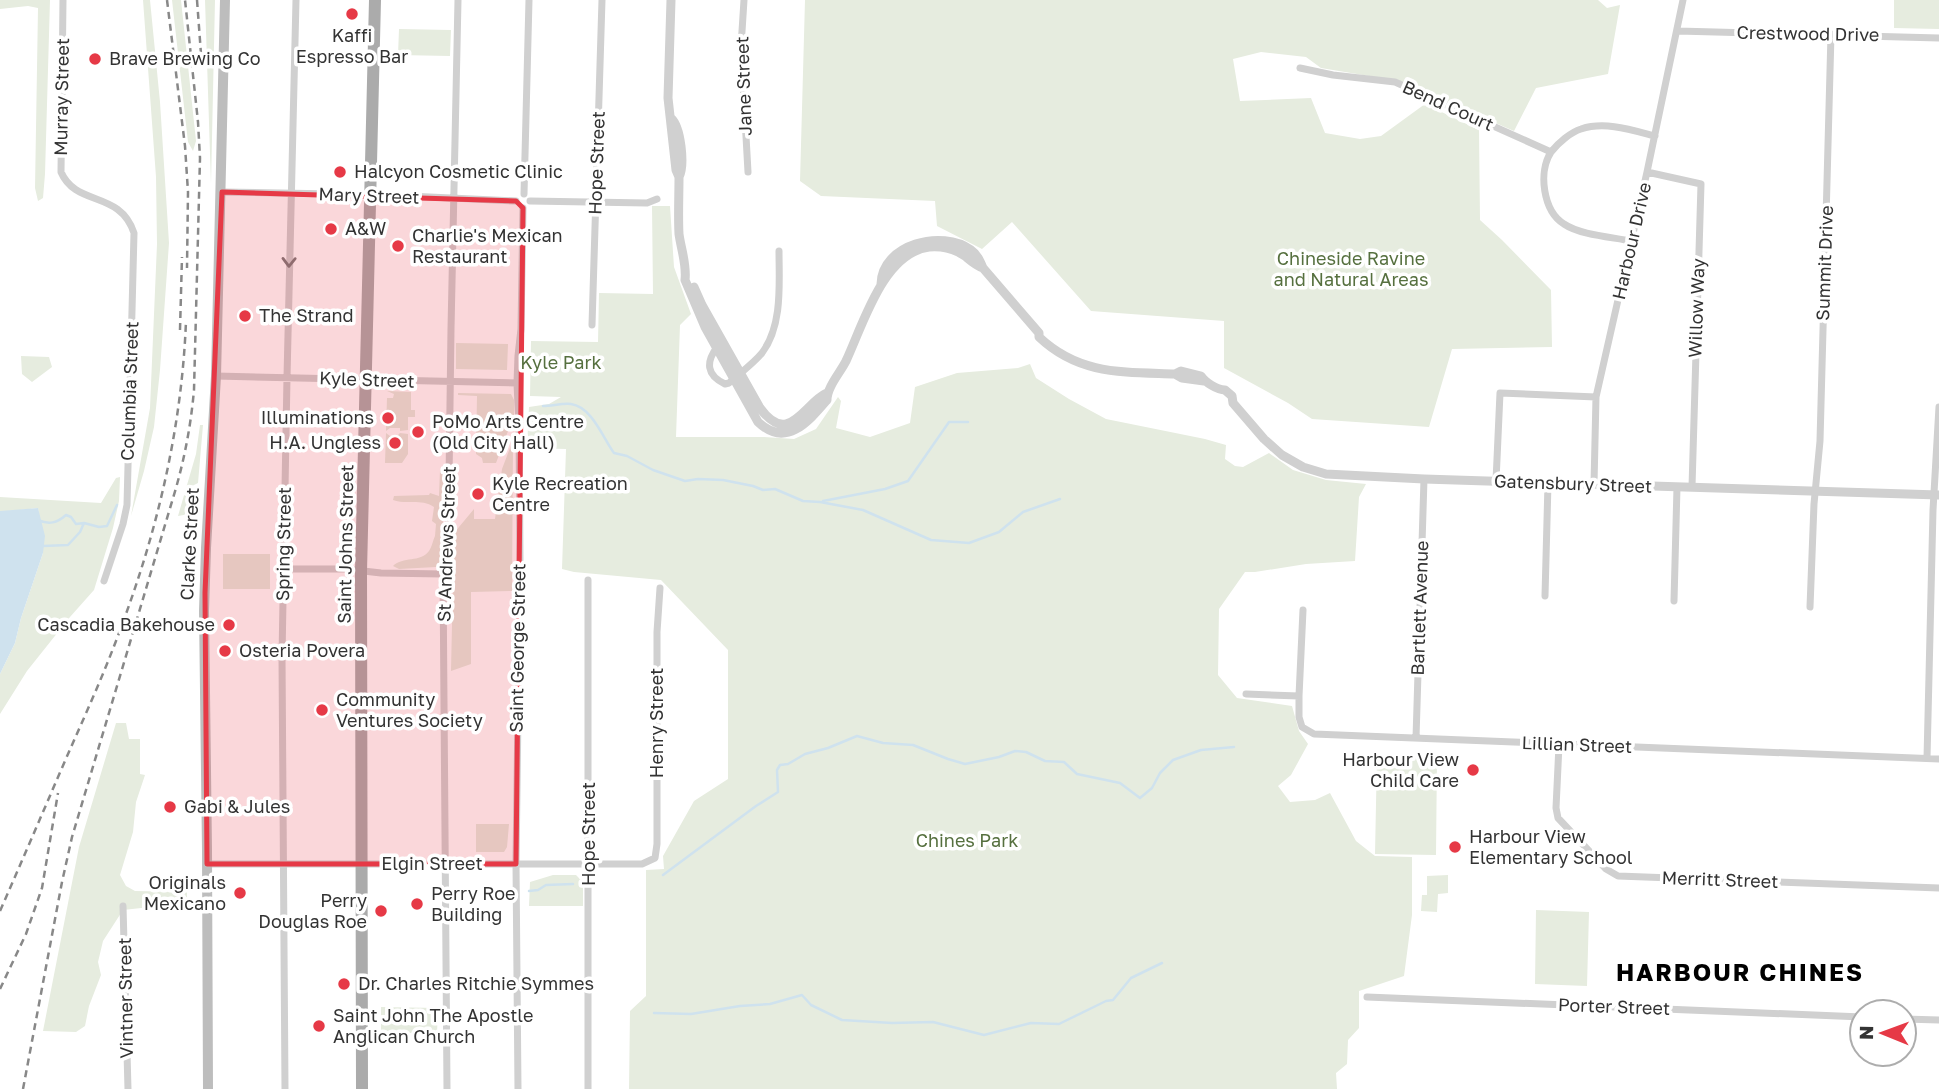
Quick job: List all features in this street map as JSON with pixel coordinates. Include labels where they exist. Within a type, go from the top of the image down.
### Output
[{"type":"main road","name":"Clarke Street","points":[[208,1089],[204,611],[216,376],[225,0]]},
{"type":"main road","name":"Saint Johns Street","points":[[362,1089],[361,572],[375,0]]},
{"type":"street","name":"Murray Street","points":[[63,0],[61,172],[71,187],[82,194],[114,205]]},
{"type":"street","name":"Spring Street","points":[[285,1089],[282,657],[296,0]]},
{"type":"street","name":"St Andrews Street","points":[[447,1089],[443,574],[448,555],[458,0]]},
{"type":"street","points":[[524,194],[529,0]]},
{"type":"street","name":"Hope Street","points":[[592,325],[602,0]]},
{"type":"street","points":[[671,0],[668,98],[671,118],[676,122],[680,141],[681,255],[686,272],[738,376]]},
{"type":"street","name":"Jane Street","points":[[744,0],[741,47],[748,173]]},
{"type":"street","name":"Harbour Drive","points":[[1594,484],[1596,397],[1683,0]]},
{"type":"street","name":"Crestwood Drive","points":[[1678,31],[1939,38]]},
{"type":"street","name":"Summit Drive","points":[[1810,607],[1820,441],[1831,34]]},
{"type":"street","name":"Bend Court","points":[[1300,68],[1333,75],[1395,82],[1551,152]]},
{"type":"street","points":[[1631,241],[1563,224],[1549,207],[1544,189],[1546,167],[1551,152],[1575,132],[1591,127],[1610,127],[1655,136]]},
{"type":"street","name":"Willow Way","points":[[1647,172],[1701,184],[1692,487]]},
{"type":"street","name":"Mary Street","points":[[222,192],[516,201]]},
{"type":"street","points":[[524,194],[528,195],[530,201],[527,207],[523,208],[516,201],[519,195],[524,194]]},
{"type":"street","points":[[530,201],[647,203],[657,199]]},
{"type":"street","name":"Columbia Street","points":[[104,582],[127,505],[133,298],[134,233],[126,216],[114,205]]},
{"type":"street","name":"Saint George Street","points":[[518,1089],[516,864],[520,559],[517,383],[521,329],[523,208]]},
{"type":"street","name":"Gatensbury Street","points":[[738,376],[768,418],[776,423],[798,419],[827,393],[845,363],[881,284],[881,275],[890,261],[909,245],[927,240],[961,245],[971,250],[983,268],[1039,333],[1070,359],[1096,369],[1110,371],[1175,374],[1191,372],[1201,376],[1204,381],[1232,396],[1233,402],[1273,447],[1303,467],[1333,475],[1937,495]]},
{"type":"street","points":[[717,347],[710,357],[709,367],[720,383],[729,383],[762,354],[775,326],[778,311],[779,251]]},
{"type":"street","points":[[686,272],[685,280],[694,304],[717,347],[738,376]]},
{"type":"street","name":"Kyle Street","points":[[216,376],[517,383]]},
{"type":"street","points":[[1496,481],[1500,393],[1596,397]]},
{"type":"street","points":[[1927,758],[1939,407]]},
{"type":"street","name":"Bartlett Avenue","points":[[1416,738],[1423,479]]},
{"type":"street","points":[[1545,596],[1548,483]]},
{"type":"street","points":[[1674,601],[1677,487]]},
{"type":"street","points":[[284,569],[443,574]]},
{"type":"street","name":"Hope Street","points":[[588,580],[588,1089]]},
{"type":"street","name":"Henry Street","points":[[654,858],[657,844],[657,632],[660,588]]},
{"type":"street","points":[[1246,694],[1299,696],[1303,611]]},
{"type":"street","name":"Lillian Street","points":[[1299,696],[1302,727],[1314,734],[1939,759]]},
{"type":"street","name":"Merritt Street","points":[[1559,745],[1556,807],[1558,818],[1606,870],[1618,876],[1939,888]]},
{"type":"street","name":"Elgin Street","points":[[208,864],[589,865],[642,864],[654,858]]},
{"type":"street","name":"Vintner Street","points":[[123,906],[128,1089]]},
{"type":"street","name":"Porter Street","points":[[1367,997],[1848,1016]]},
{"type":"street","points":[[1918,1019],[1939,1020]]},
{"type":"highlighted area","points":[[222,192],[516,201],[523,208],[516,864],[207,864],[205,593]]},
{"type":"green space","points":[[0,0],[50,0],[45,174],[43,198],[38,201],[35,188],[38,8],[28,6],[0,9]]},
{"type":"green space","points":[[143,0],[150,0],[169,243],[154,427],[131,516],[150,408],[157,244],[156,177]]},
{"type":"green space","points":[[172,0],[181,0],[196,141],[193,151],[188,142]]},
{"type":"green space","points":[[205,0],[215,0],[211,184]]},
{"type":"green space","name":"Chineside Ravine and Natural Areas","points":[[805,0],[1598,0],[1607,8],[1620,5],[1608,74],[1536,88],[1514,131],[1399,81],[1321,68],[1306,57],[1261,52],[1233,59],[1240,101],[1311,98],[1325,133],[1360,139],[1381,136],[1425,104],[1479,130],[1480,220],[1551,290],[1552,347],[1452,349],[1429,427],[1312,419],[1224,368],[1224,321],[1091,311],[1012,222],[982,249],[937,226],[935,201],[821,196],[800,181]]},
{"type":"green space","points":[[1894,0],[1939,0],[1939,29],[1894,28]]},
{"type":"green space","points":[[399,29],[451,30],[450,56],[398,55]]},
{"type":"green space","name":"Chines Park","points":[[652,206],[670,206],[674,267],[691,314],[680,325],[676,437],[794,439],[816,429],[838,397],[841,401],[836,428],[870,437],[910,423],[915,387],[957,373],[1018,368],[1030,364],[1036,378],[1106,419],[1226,445],[1225,459],[1235,466],[1243,467],[1269,453],[1293,470],[1326,480],[1366,484],[1359,497],[1355,561],[1245,572],[1219,609],[1218,675],[1237,698],[1292,706],[1299,731],[1308,744],[1291,775],[1278,786],[1290,802],[1315,800],[1330,793],[1356,841],[1375,856],[1412,857],[1412,915],[1404,976],[1359,991],[1359,1028],[1348,1040],[1347,1064],[1336,1073],[1337,1089],[629,1089],[630,1011],[646,996],[646,870],[664,869],[663,856],[694,801],[728,779],[728,650],[661,580],[562,569],[566,449],[527,448],[529,407],[549,404],[561,397],[530,396],[531,341],[598,342],[599,293],[653,294]]},
{"type":"green space","points":[[456,343],[508,344],[507,370],[456,369]]},
{"type":"green space","points":[[21,356],[49,357],[52,367],[32,382],[22,374]]},
{"type":"green space","points":[[387,391],[411,392],[411,410],[415,410],[415,417],[408,417],[408,430],[390,428],[386,431],[387,398],[393,398],[394,394]]},
{"type":"green space","points":[[458,393],[511,394],[514,400],[514,421],[496,463],[483,463],[482,458],[476,454],[477,396]]},
{"type":"green space","points":[[200,425],[203,425],[198,483],[191,489],[189,514],[178,516],[196,454]]},
{"type":"green space","points":[[386,433],[390,436],[408,434],[408,454],[402,463],[385,463]]},
{"type":"green space","points":[[513,440],[512,591],[471,592],[471,664],[451,671],[454,533],[474,509],[474,519],[495,519],[502,469]]},
{"type":"green space","points":[[440,470],[444,473],[442,559],[436,567],[399,569],[393,566],[421,557],[429,551],[436,524],[432,521],[434,507],[424,503],[393,500],[394,496],[430,493],[439,496]]},
{"type":"green space","points":[[120,477],[119,501],[113,528],[94,590],[27,671],[0,714],[0,674],[15,643],[43,553],[38,508],[2,512],[0,497],[101,503],[116,478]]},
{"type":"green space","points":[[223,554],[270,554],[270,589],[223,589]]},
{"type":"green space","points":[[116,723],[126,723],[129,739],[140,739],[140,774],[145,775],[136,802],[133,832],[120,875],[126,886],[135,891],[187,892],[187,903],[123,910],[103,941],[98,962],[101,975],[89,1006],[85,1026],[76,1032],[43,1031],[79,847]]},
{"type":"green space","points":[[1377,754],[1437,757],[1436,855],[1375,854]]},
{"type":"green space","points":[[476,824],[509,824],[504,852],[476,852]]},
{"type":"green space","points":[[553,875],[576,875],[583,882],[583,906],[529,906],[530,882]]},
{"type":"green space","points":[[1448,875],[1448,893],[1438,894],[1437,912],[1421,911],[1422,895],[1427,895],[1427,876]]},
{"type":"green space","points":[[1536,910],[1589,912],[1587,986],[1535,984]]},
{"type":"green space","points":[[381,1007],[438,1008],[437,1033],[381,1033]]},
{"type":"water","points":[[38,508],[45,536],[43,553],[15,643],[0,674],[0,511]]},
{"type":"waterway","points":[[543,406],[578,406],[591,417],[614,453],[627,456],[653,470],[685,481],[723,480],[763,490],[775,489],[803,501],[863,510],[931,540],[969,543],[999,532],[1023,512],[1060,499]]},
{"type":"waterway","points":[[823,501],[885,489],[908,481],[949,422],[968,422]]},
{"type":"waterway","points":[[43,546],[68,545],[84,523],[107,526],[117,505]]},
{"type":"waterway","points":[[38,520],[53,522],[66,515],[76,524],[84,523]]},
{"type":"waterway","points":[[663,875],[778,792],[777,770],[780,765],[857,736],[883,743],[913,745],[965,764],[1015,751],[1026,752],[1045,761],[1064,762],[1077,774],[1120,783],[1140,798],[1152,788],[1160,773],[1173,760],[1201,750],[1234,747]]},
{"type":"waterway","points":[[529,891],[546,885],[573,884]]},
{"type":"waterway","points":[[654,1013],[691,1014],[770,1004],[802,995],[811,1005],[842,1020],[933,1022],[984,1035],[1031,1023],[1059,1024],[1113,1000],[1131,978],[1162,963]]},
{"type":"railway","points":[[167,0],[185,146],[188,192],[187,268]]},
{"type":"railway","points":[[23,1089],[72,837],[176,488],[189,428],[194,390],[200,158],[185,0]]},
{"type":"railway","points":[[197,0],[201,54]]},
{"type":"railway","points":[[180,330],[182,257]]},
{"type":"railway","points":[[0,911],[104,672],[136,585],[167,474],[180,398],[186,321]]},
{"type":"railway","points":[[0,989],[26,934],[42,888],[58,793]]},
{"type":"place","name":"Kaffi Espresso Bar","points":[[352,14]]},
{"type":"place","name":"Brave Brewing Co","points":[[95,59]]},
{"type":"place","name":"Halcyon Cosmetic Clinic","points":[[340,172]]},
{"type":"place","name":"A&W","points":[[331,229]]},
{"type":"place","name":"Charlie's Mexican Restaurant","points":[[398,246]]},
{"type":"place","name":"The Strand","points":[[245,316]]},
{"type":"place","name":"Illuminations","points":[[388,418]]},
{"type":"place","name":"PoMo Arts Centre (Old City Hall)","points":[[418,432]]},
{"type":"place","name":"H.A. Ungless","points":[[395,443]]},
{"type":"place","name":"Kyle Recreation Centre","points":[[478,494]]},
{"type":"place","name":"Cascadia Bakehouse","points":[[229,625]]},
{"type":"place","name":"Osteria Povera","points":[[225,651]]},
{"type":"place","name":"Community Ventures Society","points":[[322,710]]},
{"type":"place","name":"Harbour View Child Care","points":[[1473,770]]},
{"type":"place","name":"Gabi & Jules","points":[[170,807]]},
{"type":"place","name":"Harbour View Elementary School","points":[[1455,847]]},
{"type":"place","name":"Originals Mexicano","points":[[240,893]]},
{"type":"place","name":"Perry Roe Building","points":[[417,904]]},
{"type":"place","name":"Perry Douglas Roe","points":[[381,911]]},
{"type":"place","name":"Dr. Charles Ritchie Symmes","points":[[344,984]]},
{"type":"place","name":"Saint John The Apostle Anglican Church","points":[[319,1026]]},
{"type":"district","name":"HARBOUR CHINES","points":[[1740,973]]},
{"type":"park label","name":"Kyle Park","points":[[561,363]]}]
